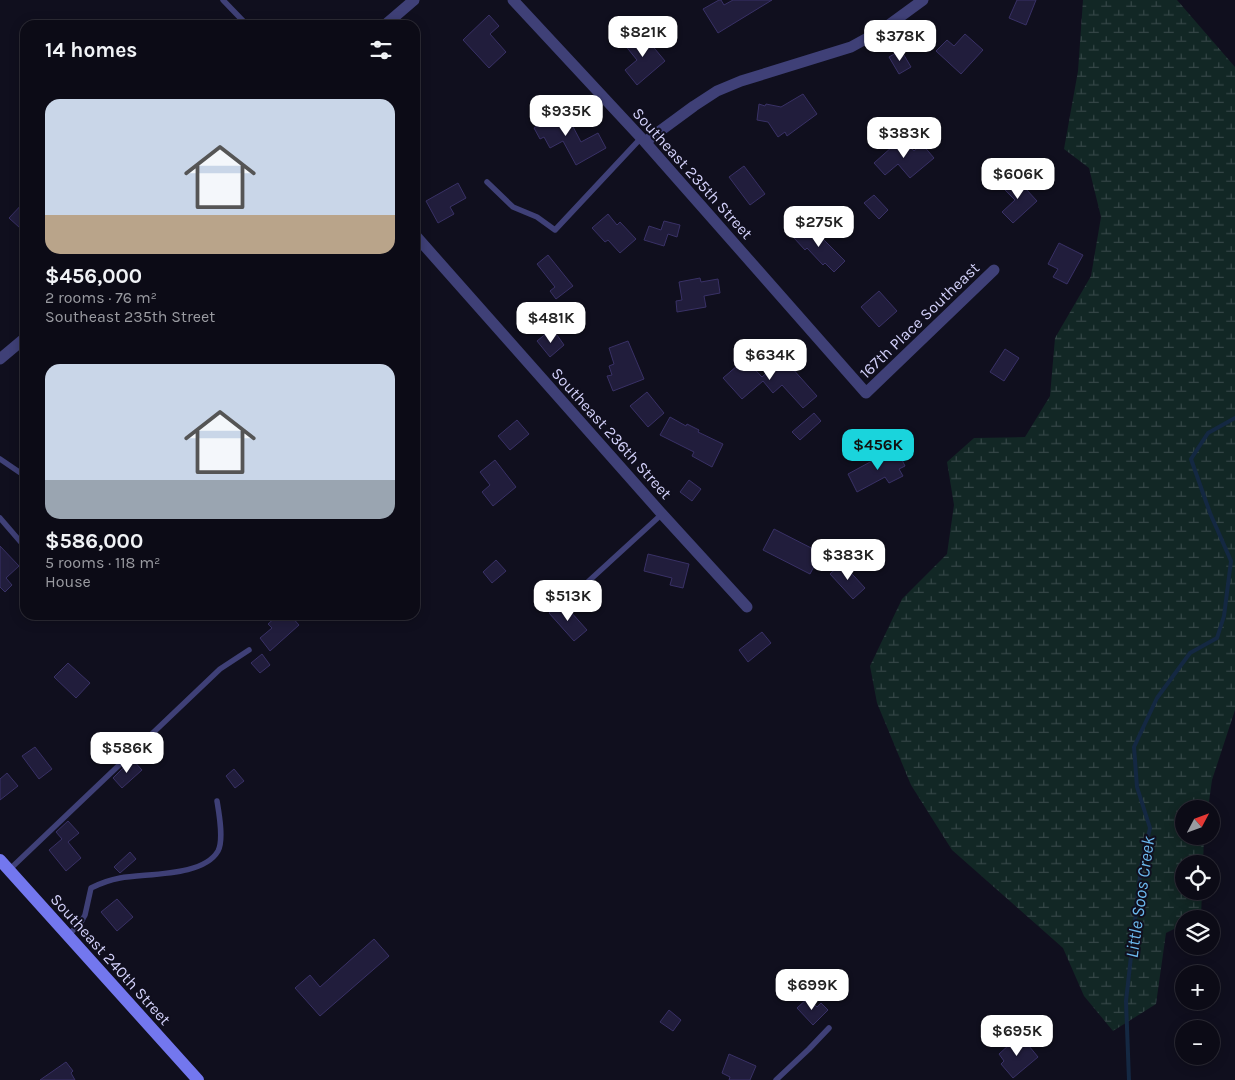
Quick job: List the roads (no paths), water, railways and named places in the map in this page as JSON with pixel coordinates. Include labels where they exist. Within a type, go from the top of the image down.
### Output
[{"type":"main road","name":"Southeast 240th Street","points":[[0,860],[198,1080]]},
{"type":"street","points":[[391,20],[414,0]]},
{"type":"street","name":"Southeast 235th Street","points":[[514,0],[643,140],[866,393]]},
{"type":"street","points":[[643,140],[717,91],[851,47],[882,30],[923,0]]},
{"type":"street","name":"Southeast 236th Street","points":[[420,241],[747,607]]},
{"type":"street","name":"167th Place Southeast","points":[[866,393],[994,270]]},
{"type":"street","points":[[0,359],[20,342]]},
{"type":"lane","points":[[223,0],[242,20]]},
{"type":"lane","points":[[488,182],[513,207],[537,217],[555,230],[643,140]]},
{"type":"lane","points":[[0,458],[20,472]]},
{"type":"lane","points":[[579,590],[662,514]]},
{"type":"lane","points":[[0,518],[20,541]]},
{"type":"lane","points":[[9,870],[220,669],[249,650]]},
{"type":"lane","points":[[68,936],[80,924],[85,915],[91,888],[106,881],[191,870],[203,865],[218,850],[221,829],[217,801]]},
{"type":"lane","points":[[776,1080],[810,1049],[828,1028]]},
{"type":"waterway","name":"Little Soos Creek","points":[[1129,1080],[1126,1001],[1141,867],[1150,828],[1137,787],[1134,747],[1157,698],[1190,653],[1217,638],[1224,616],[1231,561],[1210,513],[1191,459],[1208,433],[1235,418]]}]
